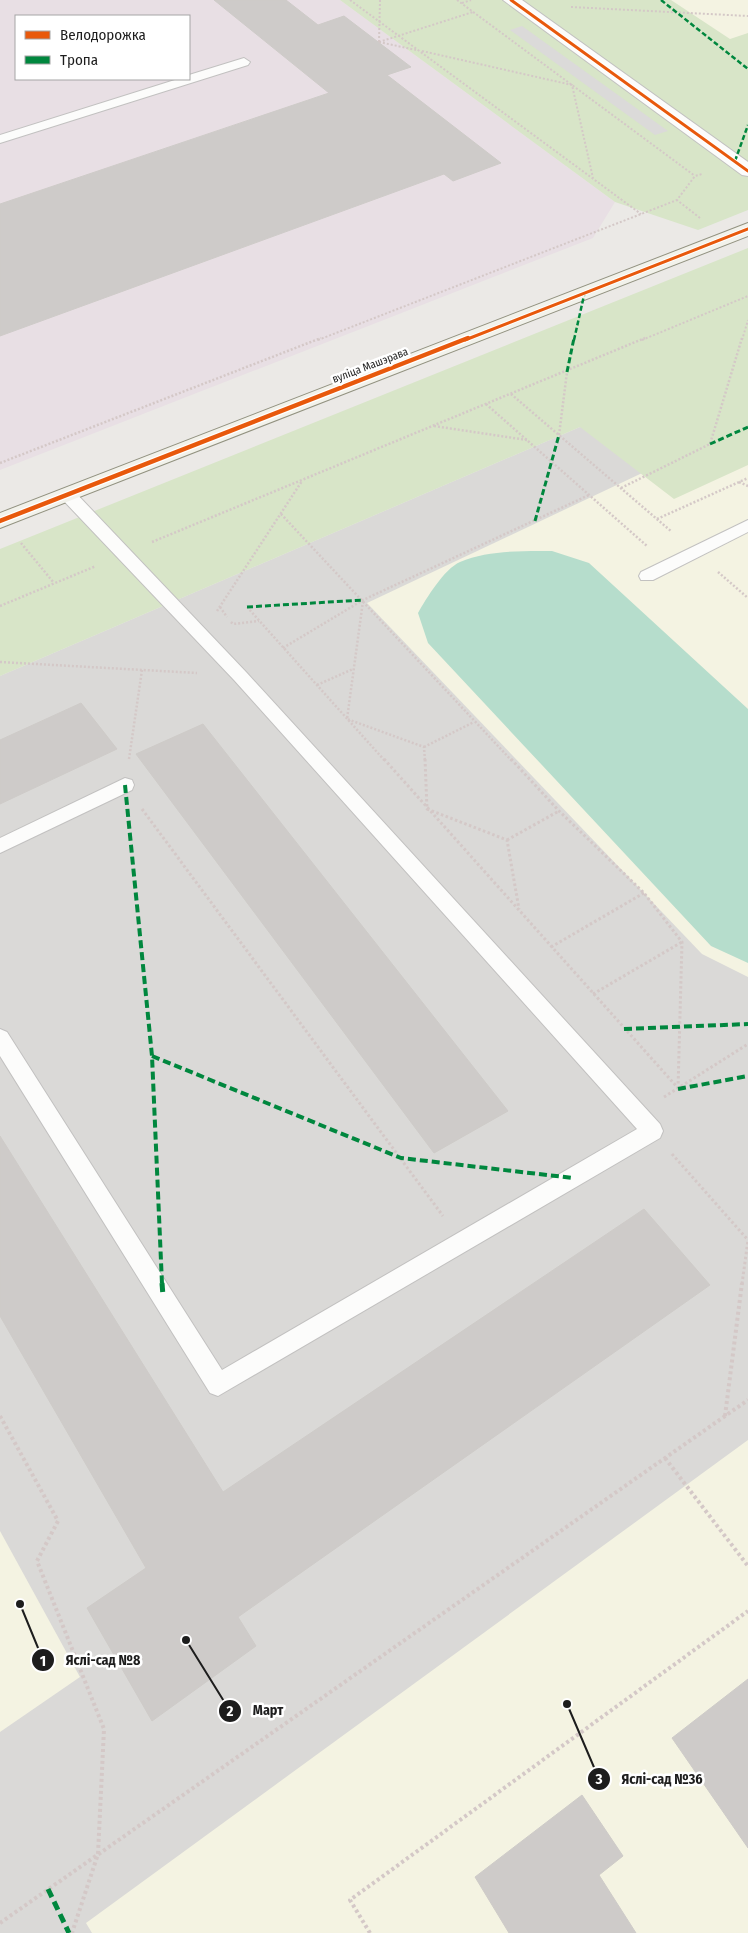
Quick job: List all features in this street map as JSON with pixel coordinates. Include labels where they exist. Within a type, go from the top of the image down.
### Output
[{"type":"street","points":[[511,0],[742,166]]},
{"type":"street","name":"вуліца Машэрава","points":[[1,520],[748,229]]},
{"type":"lane","points":[[190,79],[244,62]]},
{"type":"lane","points":[[0,139],[187,80]]},
{"type":"lane","points":[[0,1038],[218,1385],[652,1132],[638,1114],[240,676],[67,494]]},
{"type":"lane","points":[[647,576],[748,525]]},
{"type":"lane","points":[[0,846],[125,785]]},
{"type":"path","points":[[350,0],[641,214]]},
{"type":"path","points":[[379,42],[380,0]]},
{"type":"path","points":[[457,0],[695,176]]},
{"type":"path","points":[[461,3],[471,0]]},
{"type":"path","points":[[569,7],[677,10],[748,16]]},
{"type":"path","points":[[379,42],[473,12]]},
{"type":"path","points":[[379,42],[572,85]]},
{"type":"path","points":[[572,85],[593,178]]},
{"type":"path","points":[[0,463],[677,200],[695,176],[742,166]]},
{"type":"path","points":[[677,200],[726,237]]},
{"type":"path","points":[[0,606],[748,296]]},
{"type":"path","points":[[621,488],[710,444],[748,320]]},
{"type":"path","points":[[559,435],[567,372]]},
{"type":"path","points":[[511,394],[748,598]]},
{"type":"path","points":[[486,404],[669,565]]},
{"type":"path","points":[[434,426],[528,440]]},
{"type":"path","points":[[657,519],[748,478]]},
{"type":"path","points":[[202,635],[303,480]]},
{"type":"path","points":[[738,482],[748,486]]},
{"type":"path","points":[[283,648],[363,600],[589,495]]},
{"type":"path","points":[[281,514],[559,811],[644,893],[682,942],[678,1089]]},
{"type":"path","points":[[1,520],[54,583]]},
{"type":"path","points":[[347,719],[363,600]]},
{"type":"path","points":[[220,607],[232,624],[259,620]]},
{"type":"path","points":[[247,607],[678,1089]]},
{"type":"path","points":[[0,662],[240,676]]},
{"type":"path","points":[[317,685],[354,668]]},
{"type":"path","points":[[142,670],[125,785],[463,1243]]},
{"type":"path","points":[[347,719],[424,747],[474,722]]},
{"type":"path","points":[[424,747],[427,809]]},
{"type":"path","points":[[427,809],[507,840]]},
{"type":"path","points":[[507,840],[559,811]]},
{"type":"path","points":[[507,840],[519,911]]},
{"type":"path","points":[[551,947],[644,893]]},
{"type":"path","points":[[593,994],[682,942]]},
{"type":"path","points":[[638,1114],[748,1044]]},
{"type":"path","points":[[652,1132],[748,1240],[724,1417]]},
{"type":"path","points":[[0,1923],[748,1400]]},
{"type":"path","points":[[0,1416],[58,1522],[38,1562],[104,1729],[98,1854],[72,1933]]},
{"type":"path","points":[[665,1458],[748,1566]]},
{"type":"path","points":[[370,1933],[350,1900],[748,1612]]},
{"type":"shaded area","points":[[0,0],[340,0],[615,202],[593,238],[0,470]]},
{"type":"shaded area","points":[[583,0],[748,0],[748,111]]},
{"type":"shaded area","points":[[522,26],[668,131],[655,135],[510,30]]},
{"type":"shaded area","points":[[748,423],[748,977],[702,954],[367,603]]},
{"type":"shaded area","points":[[580,427],[748,465],[748,1933],[0,1933],[0,676]]},
{"type":"shaded area","points":[[748,1440],[748,1933],[92,1933],[86,1923]]},
{"type":"shaded area","points":[[0,1531],[80,1677],[0,1732]]},
{"type":"green space","points":[[340,0],[671,0],[730,39],[748,33],[748,210],[698,230],[615,202]]},
{"type":"green space","points":[[748,248],[748,465],[674,499],[580,427],[0,676],[0,549]]},
{"type":"green space","points":[[552,551],[589,563],[748,709],[748,963],[711,946],[428,643],[418,613],[436,585],[454,566],[471,558],[494,553]]},
{"type":"building","points":[[214,0],[286,0],[318,25],[344,16],[411,67],[387,75],[501,163],[453,181],[444,174],[0,336],[0,204],[329,93]]},
{"type":"building","points":[[81,703],[117,749],[0,804],[0,740]]},
{"type":"building","points":[[203,724],[508,1111],[434,1153],[136,754]]},
{"type":"building","points":[[0,1136],[223,1492],[644,1209],[710,1285],[238,1617],[256,1646],[152,1721],[87,1608],[146,1568],[0,1316]]},
{"type":"building","points":[[748,1679],[748,1848],[672,1738]]},
{"type":"building","points":[[582,1795],[623,1856],[599,1875],[636,1933],[509,1933],[475,1877]]},
{"type":"marked path","points":[[661,0],[748,69]]},
{"type":"marked path","points":[[735,161],[748,125]]},
{"type":"marked path","points":[[567,372],[585,291]]},
{"type":"marked path","points":[[710,444],[748,427]]},
{"type":"marked path","points":[[535,521],[559,435]]},
{"type":"marked path","points":[[247,607],[363,600]]},
{"type":"marked path","points":[[125,785],[152,1056],[163,1296]]},
{"type":"marked path","points":[[624,1029],[748,1024]]},
{"type":"marked path","points":[[152,1056],[401,1158],[573,1178]]},
{"type":"marked path","points":[[678,1089],[748,1076]]},
{"type":"marked path","points":[[48,1889],[69,1933]]},
{"type":"cycle path","points":[[511,0],[748,171]]},
{"type":"cycle path","points":[[0,521],[748,229]]},
{"type":"place","name":"Яслі-сад №8","points":[[20,1604]]},
{"type":"place","name":"Март","points":[[186,1640]]},
{"type":"place","name":"Яслі-сад №36","points":[[567,1704]]}]
